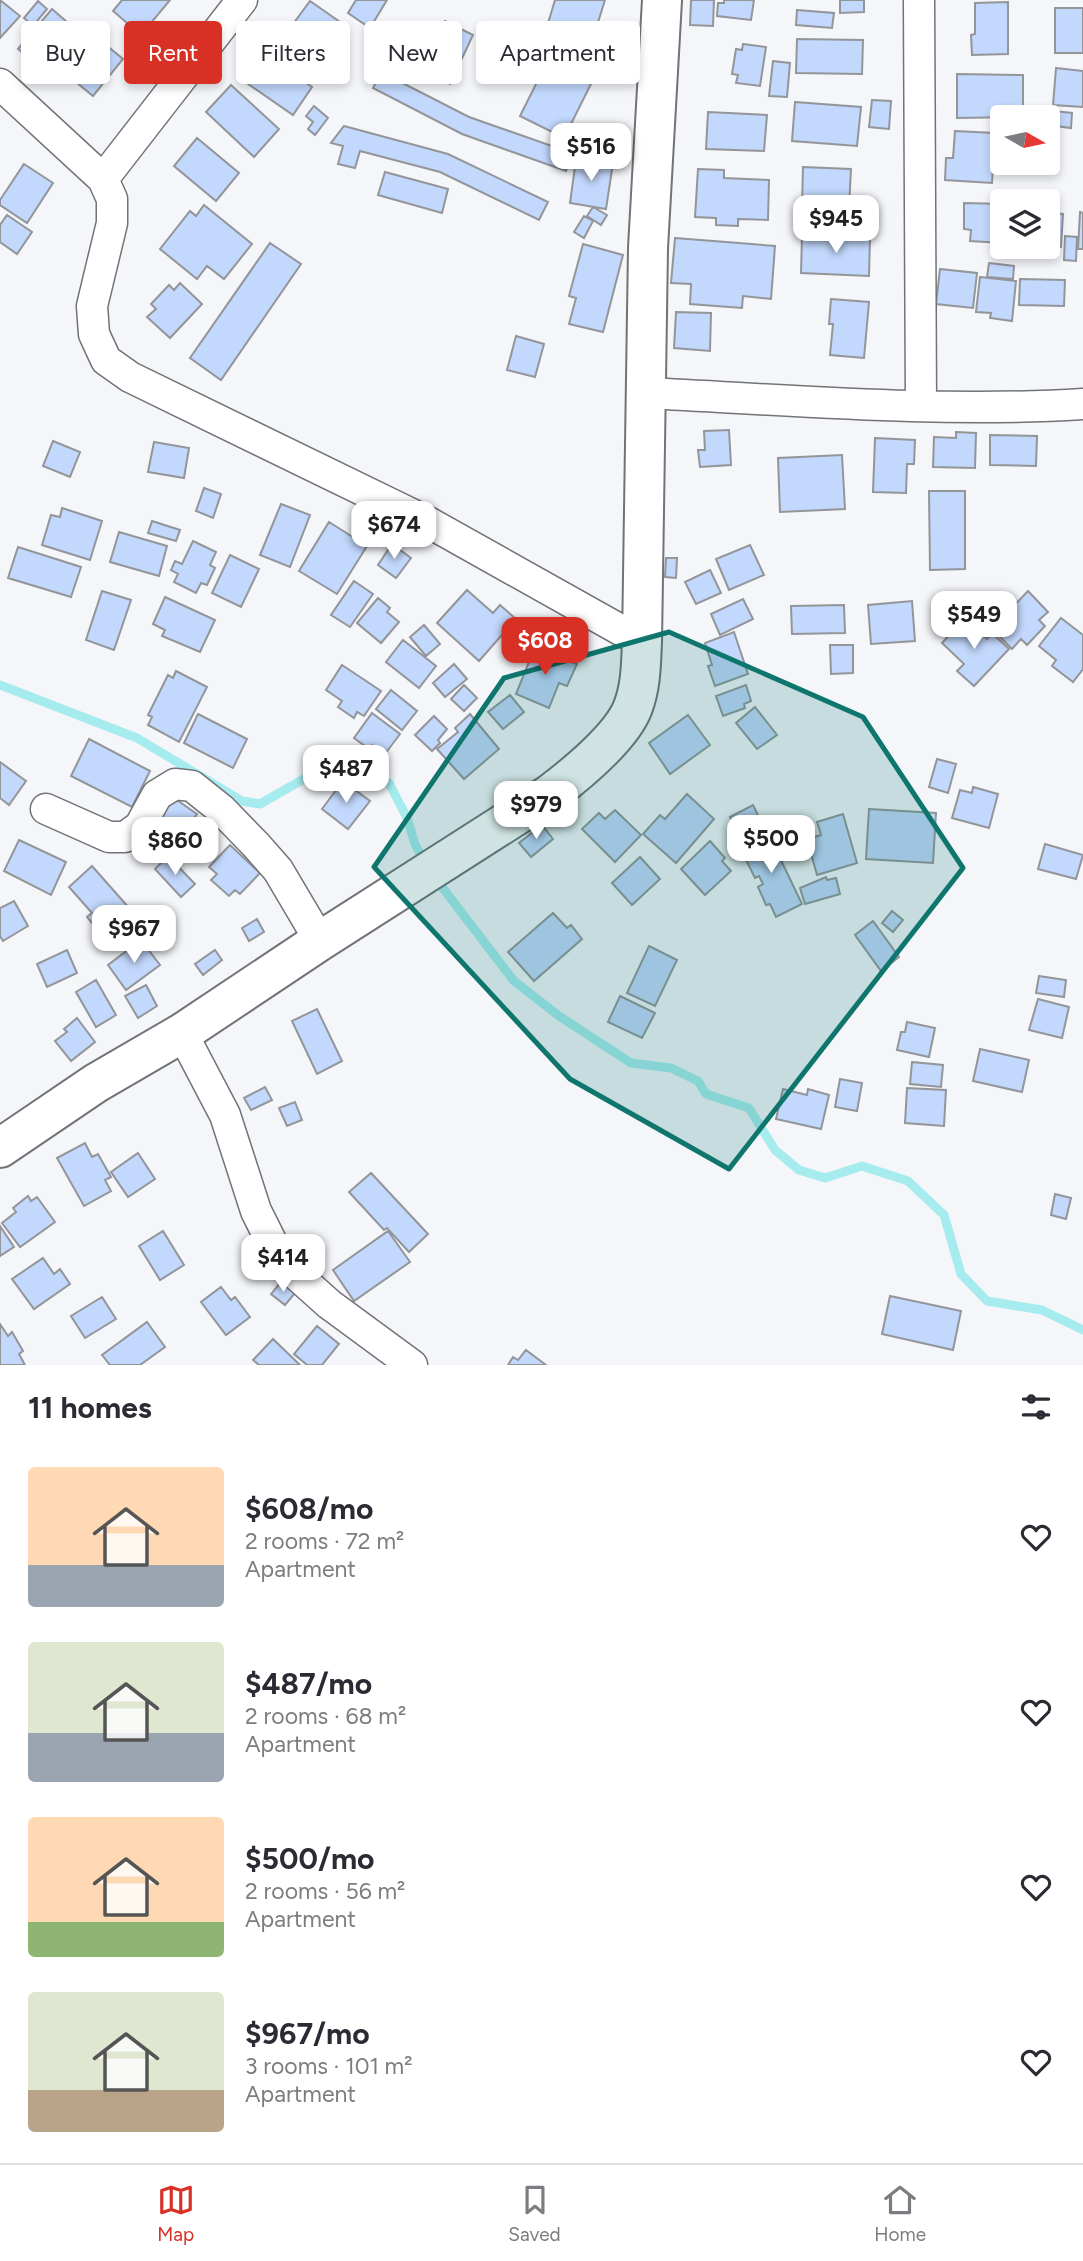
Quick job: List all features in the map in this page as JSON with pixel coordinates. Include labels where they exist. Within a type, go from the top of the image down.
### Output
[{"type":"street","points":[[103,179],[242,0]]},
{"type":"street","points":[[0,1148],[96,1083],[181,1033],[550,794],[578,772],[617,732],[632,710],[640,684],[642,642],[648,248],[662,0]]},
{"type":"street","points":[[919,0],[921,406]]},
{"type":"street","points":[[0,85],[103,179],[113,199],[112,223],[92,306],[94,334],[106,360],[130,377],[428,522],[642,642]]},
{"type":"street","points":[[646,393],[921,406],[1044,407],[1083,404]]},
{"type":"street","points":[[46,809],[109,837],[125,837],[140,826],[157,795],[175,784],[192,786],[222,810],[278,870],[320,941]]},
{"type":"street","points":[[181,1033],[225,1115],[256,1211],[271,1241],[290,1269],[329,1304],[412,1365]]},
{"type":"highlighted area","points":[[669,632],[863,717],[963,868],[729,1169],[570,1079],[374,867],[504,678]]},
{"type":"building","points":[[0,0],[20,16],[0,38]]},
{"type":"building","points":[[122,0],[170,0],[153,21],[125,21],[113,11]]},
{"type":"building","points":[[356,0],[387,0],[374,21],[364,21],[364,24],[348,13]]},
{"type":"building","points":[[555,0],[605,0],[598,21],[549,21]]},
{"type":"building","points":[[691,0],[714,0],[713,26],[690,25]]},
{"type":"building","points":[[724,0],[754,0],[751,20],[717,16],[718,3],[724,3]]},
{"type":"building","points":[[840,0],[864,0],[864,12],[840,13]]},
{"type":"building","points":[[38,1],[47,9],[37,21],[27,21],[24,18]]},
{"type":"building","points":[[310,1],[339,21],[295,21]]},
{"type":"building","points":[[1008,2],[1008,54],[972,55],[971,35],[975,34],[975,3]]},
{"type":"building","points":[[1055,8],[1083,8],[1083,53],[1055,53]]},
{"type":"building","points":[[52,9],[66,21],[42,21]]},
{"type":"building","points":[[797,10],[834,13],[832,28],[796,25]]},
{"type":"building","points":[[462,30],[473,35],[462,58]]},
{"type":"building","points":[[797,39],[863,40],[862,74],[796,73]]},
{"type":"building","points":[[743,44],[766,47],[760,86],[736,83],[738,75],[732,74],[736,49],[742,50]]},
{"type":"building","points":[[110,48],[123,59],[110,75]]},
{"type":"building","points":[[773,61],[790,63],[787,97],[769,96]]},
{"type":"building","points":[[1056,68],[1083,71],[1083,107],[1053,105]]},
{"type":"building","points":[[957,74],[1023,75],[1023,105],[990,105],[990,118],[957,118]]},
{"type":"building","points":[[78,84],[103,84],[93,96]]},
{"type":"building","points":[[248,84],[308,84],[312,87],[293,115]]},
{"type":"building","points":[[375,84],[404,84],[469,117],[572,153],[566,171],[462,134],[373,88]]},
{"type":"building","points":[[536,84],[591,84],[564,138],[520,116]]},
{"type":"building","points":[[231,85],[279,129],[254,157],[206,112]]},
{"type":"building","points":[[872,100],[891,101],[889,129],[869,127]]},
{"type":"building","points":[[795,102],[861,107],[857,146],[792,141]]},
{"type":"building","points":[[314,106],[328,118],[315,135],[308,129],[313,122],[306,116]]},
{"type":"building","points":[[708,112],[767,115],[764,151],[706,149]]},
{"type":"building","points":[[1060,112],[1072,113],[1071,128],[1060,127]]},
{"type":"building","points":[[344,126],[448,154],[548,202],[539,220],[440,172],[360,151],[355,168],[338,164],[343,146],[331,143]]},
{"type":"building","points":[[955,131],[990,133],[992,183],[945,180],[946,158],[953,158]]},
{"type":"building","points":[[197,138],[239,173],[216,201],[174,166]]},
{"type":"building","points":[[576,159],[613,163],[606,209],[570,203]]},
{"type":"building","points":[[24,164],[53,183],[27,223],[0,205],[0,200]]},
{"type":"building","points":[[803,167],[851,169],[849,207],[802,206]]},
{"type":"building","points":[[698,169],[724,170],[724,178],[769,180],[768,220],[738,219],[738,226],[716,225],[716,218],[695,217]]},
{"type":"building","points":[[385,172],[448,189],[442,213],[378,195]]},
{"type":"building","points":[[964,203],[990,204],[990,242],[970,241],[971,230],[964,229]]},
{"type":"building","points":[[204,205],[252,244],[224,279],[207,266],[197,279],[160,249],[190,211],[196,216]]},
{"type":"building","points":[[593,207],[607,215],[601,225],[587,216]]},
{"type":"building","points":[[1080,212],[1083,213],[1083,249],[1078,249]]},
{"type":"building","points":[[1060,214],[1063,214],[1060,247]]},
{"type":"building","points":[[7,215],[32,232],[17,254],[0,242],[0,225]]},
{"type":"building","points":[[584,216],[593,221],[584,238],[574,232]]},
{"type":"building","points":[[802,235],[870,237],[869,276],[801,273]]},
{"type":"building","points":[[1065,236],[1077,237],[1076,261],[1064,260]]},
{"type":"building","points":[[675,238],[775,246],[771,299],[743,296],[742,308],[690,304],[691,284],[671,283]]},
{"type":"building","points":[[270,243],[301,264],[221,380],[190,358]]},
{"type":"building","points":[[583,244],[623,255],[603,332],[569,324],[576,298],[569,296]]},
{"type":"building","points":[[989,263],[1014,266],[1013,279],[987,277]]},
{"type":"building","points":[[940,269],[977,273],[973,308],[936,304]]},
{"type":"building","points":[[980,277],[1016,281],[1012,321],[990,318],[991,313],[976,312]]},
{"type":"building","points":[[1020,279],[1065,280],[1064,306],[1019,305]]},
{"type":"building","points":[[180,283],[202,304],[170,338],[147,317],[156,309],[151,304],[169,285],[174,290]]},
{"type":"building","points":[[831,299],[869,302],[864,358],[830,355],[833,324],[829,324]]},
{"type":"building","points":[[676,312],[711,313],[710,351],[674,348]]},
{"type":"building","points":[[516,336],[544,344],[535,377],[507,370]]},
{"type":"building","points":[[729,430],[731,465],[700,467],[698,450],[705,450],[704,431]]},
{"type":"building","points":[[956,432],[976,433],[975,468],[933,467],[934,437],[956,438]]},
{"type":"building","points":[[990,435],[1037,436],[1036,466],[990,465]]},
{"type":"building","points":[[875,438],[915,440],[914,464],[907,464],[906,493],[873,492]]},
{"type":"building","points":[[53,441],[80,452],[70,477],[43,466]]},
{"type":"building","points":[[154,442],[189,448],[184,478],[148,472]]},
{"type":"building","points":[[842,455],[845,509],[780,512],[778,458]]},
{"type":"building","points":[[204,488],[221,494],[213,518],[196,511]]},
{"type":"building","points":[[929,491],[965,491],[965,569],[930,570]]},
{"type":"building","points":[[281,504],[310,515],[290,567],[260,555]]},
{"type":"building","points":[[62,508],[102,521],[90,560],[42,545],[51,515],[60,517]]},
{"type":"building","points":[[152,521],[180,530],[176,541],[148,533]]},
{"type":"building","points":[[329,522],[367,546],[337,594],[299,571]]},
{"type":"building","points":[[119,532],[167,546],[159,576],[110,562]]},
{"type":"building","points":[[193,541],[216,552],[210,565],[215,568],[207,585],[201,583],[196,593],[174,582],[178,574],[171,570],[175,561],[182,564]]},
{"type":"building","points":[[392,544],[411,558],[396,578],[378,565]]},
{"type":"building","points":[[750,545],[764,575],[729,590],[716,559]]},
{"type":"building","points":[[18,547],[81,567],[71,597],[8,578]]},
{"type":"building","points":[[230,555],[259,569],[241,607],[212,593]]},
{"type":"building","points":[[666,558],[677,558],[676,578],[665,577]]},
{"type":"building","points":[[710,570],[721,593],[696,604],[685,582]]},
{"type":"building","points":[[354,581],[373,594],[350,627],[331,615]]},
{"type":"building","points":[[467,590],[493,613],[500,605],[516,619],[479,661],[437,623]]},
{"type":"building","points":[[102,591],[131,600],[114,650],[86,640]]},
{"type":"building","points":[[1028,591],[1048,612],[1039,620],[1045,626],[1027,645],[1021,639],[1012,649],[992,629]]},
{"type":"building","points":[[165,597],[215,620],[200,652],[162,636],[165,630],[153,624]]},
{"type":"building","points":[[378,598],[390,608],[387,612],[399,622],[381,643],[357,623]]},
{"type":"building","points":[[743,599],[753,619],[720,635],[711,614]]},
{"type":"building","points":[[912,601],[915,641],[871,644],[868,605]]},
{"type":"building","points":[[844,605],[845,633],[792,634],[791,606]]},
{"type":"building","points":[[965,618],[987,639],[992,633],[1009,649],[974,686],[957,671],[964,664],[942,643]]},
{"type":"building","points":[[1061,618],[1083,635],[1083,669],[1073,682],[1052,666],[1056,660],[1039,646]]},
{"type":"building","points":[[424,625],[440,644],[426,656],[410,637]]},
{"type":"building","points":[[734,632],[748,674],[715,686],[708,666],[712,665],[705,643]]},
{"type":"building","points":[[403,640],[436,666],[419,688],[386,662]]},
{"type":"building","points":[[830,645],[853,645],[853,673],[831,674]]},
{"type":"building","points":[[535,647],[577,664],[567,686],[559,683],[549,708],[516,694]]},
{"type":"building","points":[[454,664],[467,679],[445,697],[433,683]]},
{"type":"building","points":[[342,665],[381,691],[364,716],[357,712],[354,718],[338,707],[342,701],[326,690]]},
{"type":"building","points":[[176,671],[207,687],[179,742],[148,725],[152,717],[148,715],[168,675],[173,678]]},
{"type":"building","points":[[464,685],[477,698],[464,711],[451,699]]},
{"type":"building","points":[[746,685],[751,701],[744,704],[745,708],[723,716],[716,696]]},
{"type":"building","points":[[391,690],[417,711],[402,730],[376,709]]},
{"type":"building","points":[[510,695],[524,712],[503,729],[488,712]]},
{"type":"building","points":[[755,707],[777,735],[757,749],[736,723]]},
{"type":"building","points":[[372,713],[400,734],[385,754],[372,745],[369,749],[354,738]]},
{"type":"building","points":[[198,714],[247,739],[233,768],[184,743]]},
{"type":"building","points":[[470,714],[499,749],[464,779],[437,749],[458,732],[455,728]]},
{"type":"building","points":[[688,715],[710,745],[670,774],[649,743]]},
{"type":"building","points":[[434,716],[447,729],[438,740],[440,743],[432,751],[415,735]]},
{"type":"building","points":[[89,739],[150,771],[132,807],[71,776]]},
{"type":"building","points":[[937,759],[956,764],[948,793],[929,787]]},
{"type":"building","points":[[0,762],[26,781],[9,805],[0,798]]},
{"type":"building","points":[[343,781],[370,801],[348,829],[322,809]]},
{"type":"building","points":[[973,787],[998,794],[989,828],[952,818],[960,790],[972,793]]},
{"type":"building","points":[[687,794],[714,819],[676,863],[643,834],[660,815],[665,819]]},
{"type":"building","points":[[174,798],[197,814],[169,853],[147,837]]},
{"type":"building","points":[[753,805],[763,826],[741,837],[730,817]]},
{"type":"building","points":[[869,809],[936,813],[933,863],[866,859]]},
{"type":"building","points":[[615,810],[641,835],[615,862],[582,829],[599,813],[605,819]]},
{"type":"building","points":[[843,814],[857,863],[817,875],[807,839],[821,835],[817,822]]},
{"type":"building","points":[[542,825],[553,839],[531,857],[519,843]]},
{"type":"building","points":[[767,831],[802,904],[776,917],[770,904],[766,905],[758,887],[763,884],[759,876],[755,878],[744,856],[749,853],[744,842]]},
{"type":"building","points":[[19,840],[66,862],[51,895],[4,871]]},
{"type":"building","points":[[710,841],[725,858],[722,861],[731,871],[705,895],[681,869]]},
{"type":"building","points":[[1045,844],[1083,855],[1076,879],[1038,869]]},
{"type":"building","points":[[230,845],[260,873],[240,894],[235,890],[229,896],[211,880],[217,874],[209,867]]},
{"type":"building","points":[[168,856],[195,884],[181,897],[155,869]]},
{"type":"building","points":[[640,857],[660,879],[632,905],[612,883]]},
{"type":"building","points":[[92,866],[130,909],[101,934],[87,917],[92,913],[69,887]]},
{"type":"building","points":[[826,877],[827,880],[836,878],[840,894],[805,904],[800,888]]},
{"type":"building","points":[[14,901],[28,926],[3,941],[0,936],[0,908]]},
{"type":"building","points":[[892,911],[903,920],[893,932],[882,923]]},
{"type":"building","points":[[553,913],[567,928],[571,925],[582,939],[534,981],[508,952]]},
{"type":"building","points":[[257,919],[264,932],[249,941],[242,928]]},
{"type":"building","points":[[873,921],[899,957],[881,971],[855,935]]},
{"type":"building","points":[[141,940],[160,965],[126,990],[108,965]]},
{"type":"building","points":[[649,946],[677,960],[655,1006],[627,993]]},
{"type":"building","points":[[67,950],[77,973],[47,987],[37,964]]},
{"type":"building","points":[[215,950],[222,960],[203,975],[195,964]]},
{"type":"building","points":[[1039,976],[1066,980],[1064,997],[1036,993]]},
{"type":"building","points":[[96,980],[116,1015],[96,1027],[76,992]]},
{"type":"building","points":[[146,985],[157,1006],[138,1018],[125,996]]},
{"type":"building","points":[[620,996],[655,1013],[642,1038],[608,1022]]},
{"type":"building","points":[[1038,999],[1069,1007],[1062,1038],[1029,1030]]},
{"type":"building","points":[[317,1009],[342,1061],[317,1074],[292,1021]]},
{"type":"building","points":[[77,1018],[95,1042],[71,1061],[55,1041],[67,1032],[64,1029]]},
{"type":"building","points":[[907,1022],[935,1028],[929,1057],[897,1050],[901,1032],[905,1032]]},
{"type":"building","points":[[980,1049],[1029,1060],[1022,1092],[973,1081]]},
{"type":"building","points":[[912,1062],[943,1065],[941,1087],[910,1084]]},
{"type":"building","points":[[840,1079],[862,1083],[857,1111],[835,1107]]},
{"type":"building","points":[[265,1087],[272,1100],[251,1110],[244,1098]]},
{"type":"building","points":[[907,1088],[946,1090],[944,1126],[905,1123]]},
{"type":"building","points":[[783,1089],[807,1095],[808,1089],[829,1095],[821,1129],[776,1119]]},
{"type":"building","points":[[295,1102],[302,1120],[287,1126],[279,1108]]},
{"type":"building","points":[[85,1143],[92,1157],[98,1154],[111,1177],[105,1180],[111,1191],[84,1206],[57,1158]]},
{"type":"building","points":[[138,1153],[155,1179],[128,1197],[111,1172]]},
{"type":"building","points":[[371,1173],[428,1234],[409,1252],[387,1228],[384,1230],[349,1192]]},
{"type":"building","points":[[1055,1194],[1071,1198],[1066,1219],[1051,1215]]},
{"type":"building","points":[[28,1196],[31,1201],[37,1197],[55,1222],[20,1247],[2,1223],[16,1212],[13,1208]]},
{"type":"building","points":[[0,1226],[14,1247],[0,1256]]},
{"type":"building","points":[[163,1231],[184,1265],[160,1280],[139,1246]]},
{"type":"building","points":[[388,1231],[410,1262],[354,1301],[333,1270]]},
{"type":"building","points":[[43,1258],[54,1274],[60,1269],[70,1284],[34,1309],[12,1279]]},
{"type":"building","points":[[281,1282],[295,1293],[285,1305],[271,1294]]},
{"type":"building","points":[[221,1287],[231,1300],[235,1297],[250,1317],[226,1335],[201,1302]]},
{"type":"building","points":[[890,1296],[961,1311],[953,1350],[882,1334]]},
{"type":"building","points":[[102,1297],[116,1319],[85,1338],[71,1316]]},
{"type":"building","points":[[147,1322],[165,1347],[140,1365],[110,1365],[102,1355]]},
{"type":"building","points":[[0,1324],[8,1336],[12,1332],[23,1351],[19,1354],[25,1365],[0,1365]]},
{"type":"building","points":[[317,1326],[339,1344],[322,1365],[307,1365],[294,1354]]},
{"type":"building","points":[[273,1339],[300,1365],[259,1365],[253,1360]]},
{"type":"building","points":[[526,1350],[546,1365],[508,1365],[513,1357],[518,1360]]},
{"type":"waterway","points":[[0,685],[137,738],[242,801],[260,804],[316,772],[333,768],[363,769],[389,783],[424,861]]},
{"type":"waterway","points":[[442,887],[514,981],[559,1016],[631,1063],[671,1068],[698,1081],[706,1094],[749,1108],[775,1150],[799,1170],[825,1178],[862,1166],[908,1181],[944,1215],[961,1274],[987,1301],[1042,1310],[1083,1330]]}]
